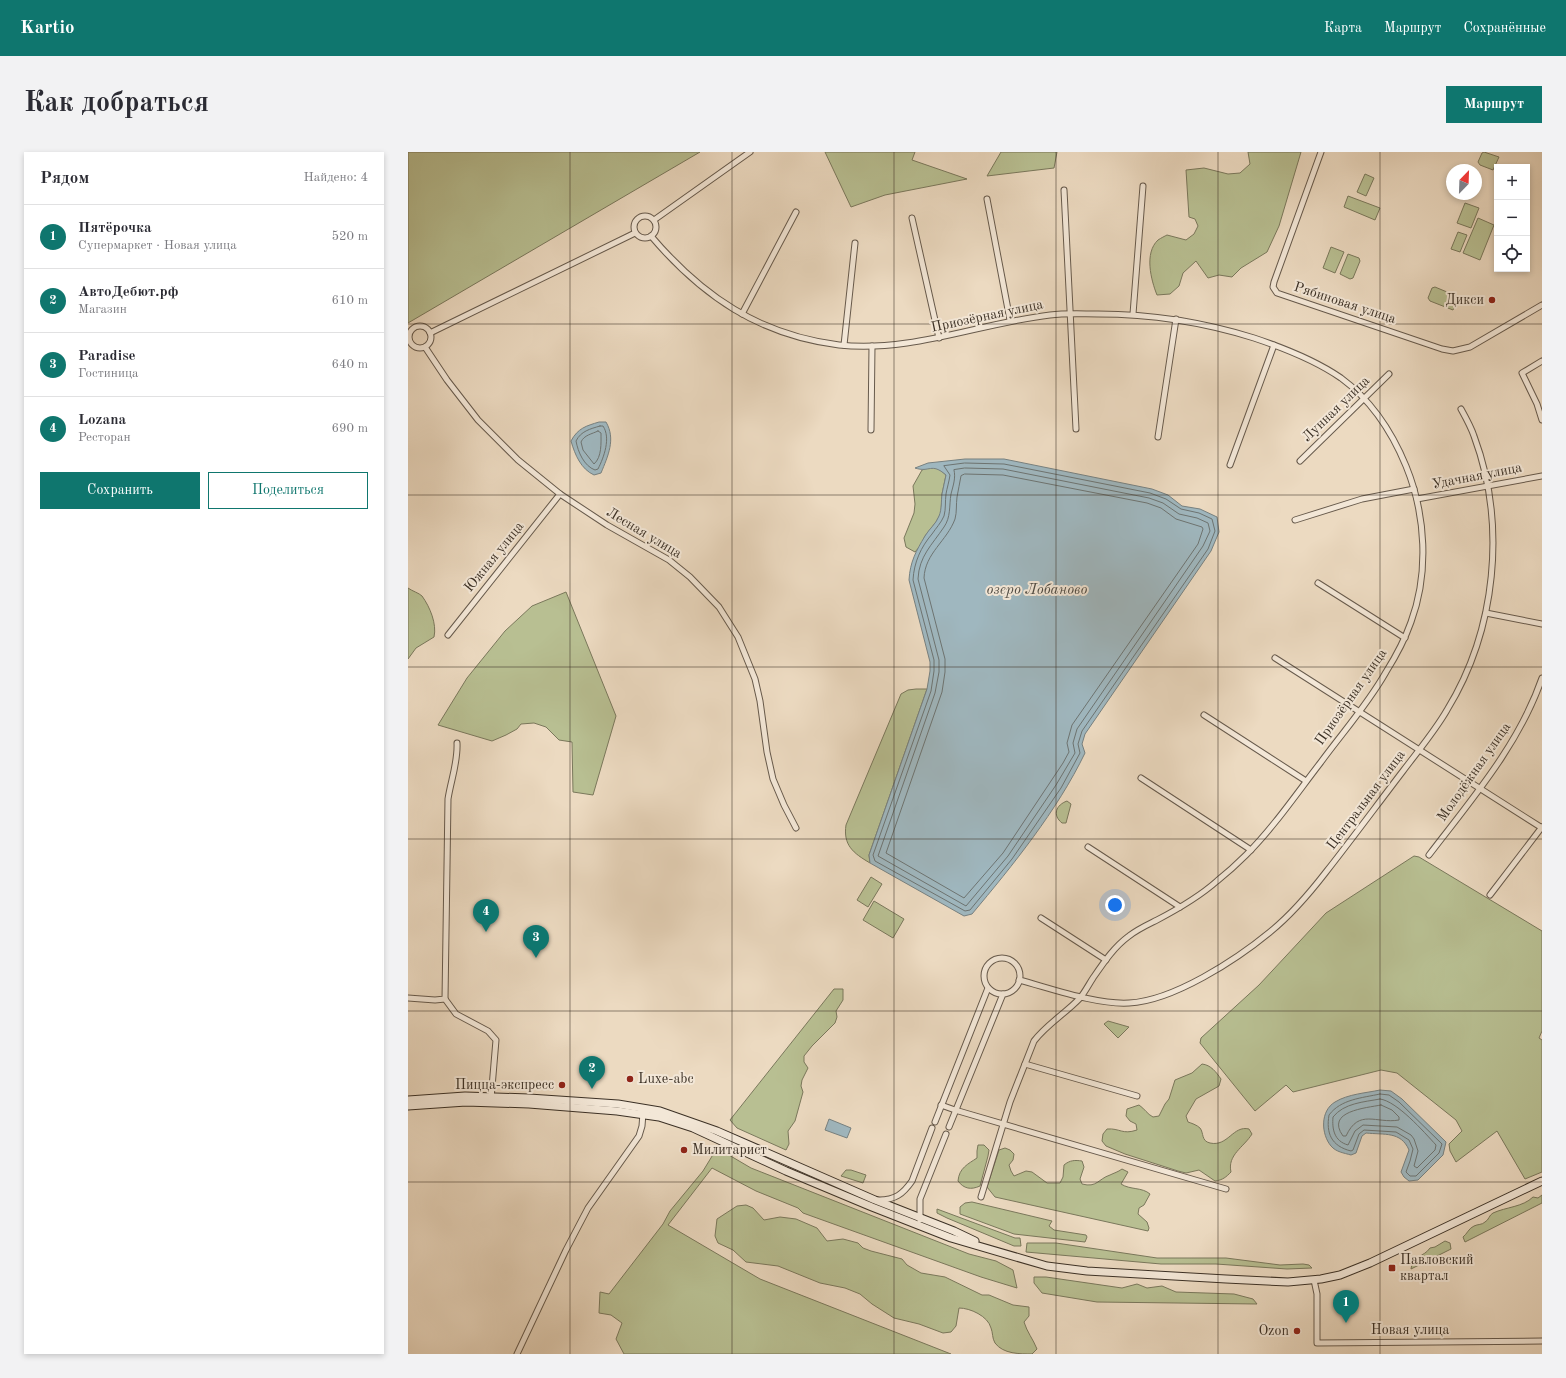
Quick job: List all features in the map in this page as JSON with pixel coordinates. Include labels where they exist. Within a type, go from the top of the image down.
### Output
[{"type":"main road","points":[[408,1106],[491,1099]]},
{"type":"main road","points":[[408,1100],[491,1099],[593,1102],[676,1116],[717,1131],[875,1200],[920,1222]]},
{"type":"main road","points":[[643,1111],[693,1128],[786,1170],[920,1222],[954,1231],[994,1251],[1047,1266],[1087,1271],[1226,1280],[1288,1282],[1314,1280],[1340,1275],[1370,1263],[1542,1181]]},
{"type":"street","points":[[654,220],[750,152]]},
{"type":"street","name":"Рябиновая улица","points":[[1321,152],[1274,282],[1273,287],[1277,293],[1442,349],[1452,351],[1470,347],[1542,305]]},
{"type":"street","points":[[1133,314],[1143,186]]},
{"type":"street","points":[[1064,190],[1076,429]]},
{"type":"street","points":[[986,199],[1010,320]]},
{"type":"street","points":[[742,314],[796,212]]},
{"type":"street","points":[[646,216],[654,220],[656,229],[651,236],[642,238],[635,233],[634,224],[640,217],[646,216]]},
{"type":"street","points":[[912,218],[938,338]]},
{"type":"street","points":[[430,333],[635,233]]},
{"type":"street","name":"Приозёрная улица","points":[[651,236],[671,260],[693,281],[742,314],[763,325],[799,337],[844,345],[872,346],[920,342],[1010,320],[1055,314],[1133,314],[1176,319],[1234,332],[1274,345],[1310,360],[1342,379],[1364,399],[1387,428],[1399,450],[1414,489],[1422,536],[1421,573],[1417,602],[1405,638],[1385,675],[1359,712],[1251,850],[1212,886],[1180,908],[1138,929],[1127,937],[1113,950],[1081,996],[1034,1041],[1002,1124],[981,1197]]},
{"type":"street","points":[[844,345],[855,243]]},
{"type":"street","points":[[1158,437],[1176,319]]},
{"type":"street","points":[[420,326],[426,328],[430,333],[430,342],[425,347],[416,348],[411,345],[408,339],[409,333],[414,328],[420,326]]},
{"type":"street","points":[[1230,465],[1274,345]]},
{"type":"street","points":[[871,430],[872,346]]},
{"type":"street","name":"Лесная улица","points":[[425,347],[447,380],[478,420],[518,460],[560,494],[607,525],[669,560],[690,577],[719,607],[738,637],[755,679],[773,779],[796,828]]},
{"type":"street","points":[[1542,361],[1522,373],[1537,404],[1542,420]]},
{"type":"street","name":"Лунная улица","points":[[1300,461],[1389,374]]},
{"type":"street","name":"Центральная улица","points":[[1019,980],[1108,1002],[1128,1003],[1151,1000],[1198,979],[1232,959],[1270,932],[1311,892],[1419,750],[1447,710],[1476,651],[1486,613],[1493,562],[1493,527],[1488,486],[1474,436],[1461,409]]},
{"type":"street","name":"Удачная улица","points":[[1417,500],[1542,476]]},
{"type":"street","name":"Удачная улица","points":[[1295,520],[1362,499],[1414,489]]},
{"type":"street","name":"Южная улица","points":[[448,635],[560,494]]},
{"type":"street","points":[[1318,583],[1405,638]]},
{"type":"street","points":[[1486,613],[1542,624]]},
{"type":"street","points":[[1275,658],[1542,827],[1490,895]]},
{"type":"street","name":"Молодёжная улица","points":[[1429,856],[1480,789],[1509,747],[1523,722],[1542,678]]},
{"type":"street","points":[[1204,715],[1306,781]]},
{"type":"street","points":[[457,743],[458,756],[448,799],[445,999],[456,1014],[488,1031],[496,1040],[491,1099]]},
{"type":"street","points":[[1141,778],[1251,850]]},
{"type":"street","points":[[1088,847],[1180,908]]},
{"type":"street","points":[[1041,918],[1106,960]]},
{"type":"street","points":[[1000,957],[1008,959],[1016,964],[1019,972],[1019,980],[1015,988],[1003,994],[995,993],[988,988],[983,978],[984,970],[992,960],[1000,957]]},
{"type":"street","points":[[935,1122],[988,988]]},
{"type":"street","points":[[949,1127],[1003,994]]},
{"type":"street","points":[[408,998],[435,1000],[445,999]]},
{"type":"street","points":[[1025,1064],[1137,1096]]},
{"type":"street","points":[[942,1105],[1002,1124],[1226,1189]]},
{"type":"street","points":[[517,1354],[566,1250],[588,1208],[639,1136],[642,1126],[643,1111]]},
{"type":"street","points":[[875,1200],[888,1200],[895,1198],[901,1194],[912,1181],[932,1128]]},
{"type":"street","points":[[920,1222],[920,1199],[946,1134]]},
{"type":"street","name":"Новая улица","points":[[1314,1280],[1317,1294],[1317,1343],[1542,1341]]},
{"type":"green space","points":[[408,152],[700,152],[408,323]]},
{"type":"green space","points":[[825,152],[915,152],[912,160],[967,179],[885,195],[851,207]]},
{"type":"green space","points":[[1001,152],[1057,152],[1054,168],[987,176]]},
{"type":"green space","points":[[1248,152],[1301,152],[1279,226],[1267,252],[1241,268],[1232,277],[1219,275],[1208,278],[1196,261],[1183,273],[1179,286],[1170,294],[1157,295],[1150,267],[1151,252],[1154,245],[1158,240],[1167,235],[1186,240],[1194,234],[1198,226],[1195,219],[1189,217],[1186,170],[1204,168],[1228,174],[1240,173],[1250,164]]},
{"type":"green space","points":[[1484,152],[1499,157],[1496,164],[1494,164],[1493,170],[1482,166],[1482,164],[1478,162],[1482,153]]},
{"type":"green space","points":[[1365,174],[1374,178],[1366,196],[1357,192]]},
{"type":"green space","points":[[1348,196],[1380,208],[1375,220],[1344,207]]},
{"type":"green space","points":[[1465,203],[1479,208],[1471,228],[1457,223]]},
{"type":"green space","points":[[1478,218],[1494,225],[1480,260],[1463,253]]},
{"type":"green space","points":[[1458,232],[1467,235],[1460,252],[1451,249]]},
{"type":"green space","points":[[1331,247],[1344,252],[1335,273],[1323,268]]},
{"type":"green space","points":[[1348,254],[1359,258],[1360,261],[1353,278],[1350,279],[1340,274]]},
{"type":"green space","points":[[1435,287],[1459,297],[1453,310],[1430,301],[1428,298],[1432,288]]},
{"type":"green space","points":[[931,467],[939,469],[946,475],[942,494],[941,513],[915,552],[906,547],[904,538],[914,513],[915,504],[913,486],[922,470]]},
{"type":"green space","points":[[408,588],[421,595],[425,600],[434,621],[435,632],[434,637],[416,648],[408,659]]},
{"type":"green space","points":[[566,592],[616,716],[593,795],[573,792],[572,742],[559,740],[546,727],[534,723],[521,724],[517,729],[492,741],[438,725],[467,678],[505,631],[532,606]]},
{"type":"green space","points":[[927,689],[869,855],[870,863],[850,848],[846,838],[846,825],[901,694],[908,690]]},
{"type":"green space","points":[[1067,801],[1071,804],[1066,823],[1062,823],[1056,814],[1060,805]]},
{"type":"green space","points":[[1414,856],[1419,857],[1542,931],[1542,1031],[1539,1038],[1542,1040],[1542,1172],[1525,1179],[1497,1131],[1456,1162],[1450,1151],[1449,1144],[1462,1131],[1456,1120],[1397,1073],[1381,1070],[1293,1092],[1286,1085],[1255,1111],[1200,1043],[1201,1038],[1259,985],[1326,913]]},
{"type":"green space","points":[[871,877],[882,884],[868,907],[857,900]]},
{"type":"green space","points":[[874,901],[904,919],[893,938],[863,920]]},
{"type":"green space","points":[[834,989],[843,989],[843,1000],[836,1011],[837,1017],[835,1023],[804,1056],[804,1062],[808,1068],[802,1080],[801,1086],[803,1092],[795,1121],[788,1131],[789,1144],[786,1150],[737,1128],[730,1120]]},
{"type":"green space","points":[[1108,1021],[1129,1027],[1118,1038],[1104,1024]]},
{"type":"green space","points":[[1202,1064],[1211,1067],[1221,1079],[1219,1086],[1196,1099],[1186,1116],[1188,1122],[1200,1128],[1205,1141],[1210,1143],[1221,1142],[1243,1129],[1249,1129],[1252,1134],[1231,1161],[1231,1172],[1228,1175],[1215,1181],[1199,1170],[1186,1173],[1178,1171],[1125,1154],[1106,1146],[1102,1141],[1103,1134],[1107,1129],[1115,1129],[1124,1132],[1137,1130],[1136,1124],[1130,1121],[1126,1116],[1127,1109],[1139,1105],[1153,1117],[1159,1116],[1169,1099],[1175,1080],[1192,1073]]},
{"type":"green space","points":[[978,1145],[984,1145],[989,1150],[988,1156],[980,1186],[968,1188],[963,1186],[958,1181],[960,1173],[964,1167],[977,1158]]},
{"type":"green space","points":[[717,1148],[751,1168],[969,1254],[996,1261],[1013,1270],[1017,1288],[981,1277],[803,1213],[798,1208],[756,1191],[712,1168],[668,1225],[760,1279],[951,1354],[624,1354],[616,1339],[622,1323],[611,1315],[599,1313],[600,1292],[609,1294],[663,1224],[670,1211],[703,1171]]},
{"type":"green space","points":[[1005,1148],[1014,1154],[1013,1160],[1009,1165],[1014,1176],[1026,1171],[1032,1172],[1047,1183],[1060,1183],[1063,1177],[1064,1165],[1068,1162],[1077,1160],[1082,1161],[1084,1167],[1080,1179],[1082,1184],[1094,1184],[1122,1169],[1128,1172],[1121,1184],[1143,1190],[1150,1194],[1144,1205],[1139,1208],[1138,1214],[1147,1222],[1149,1228],[1148,1231],[995,1197],[987,1187],[999,1150]]},
{"type":"green space","points":[[846,1170],[851,1170],[866,1175],[863,1183],[841,1176]]},
{"type":"green space","points":[[1542,1195],[1542,1203],[1465,1242],[1463,1237],[1471,1228],[1475,1225],[1484,1223],[1493,1213],[1519,1205],[1533,1197],[1538,1198]]},
{"type":"green space","points":[[972,1202],[1052,1221],[1049,1226],[1054,1230],[1086,1235],[1087,1237],[1085,1242],[1014,1234],[960,1214],[960,1207],[965,1203]]},
{"type":"green space","points":[[746,1205],[753,1208],[764,1220],[780,1217],[796,1219],[817,1228],[827,1241],[843,1239],[858,1243],[863,1248],[871,1251],[902,1259],[907,1265],[921,1273],[945,1277],[982,1295],[989,1295],[1013,1305],[1029,1307],[1029,1316],[1024,1322],[1037,1349],[1032,1354],[1022,1354],[1012,1353],[998,1347],[993,1339],[991,1328],[986,1320],[982,1316],[968,1309],[959,1308],[956,1326],[951,1332],[943,1333],[919,1324],[894,1318],[872,1304],[860,1294],[845,1288],[820,1283],[778,1266],[746,1262],[733,1250],[718,1243],[715,1236],[717,1219],[737,1206]]},
{"type":"green space","points":[[937,1209],[1015,1238],[1020,1238],[1021,1246],[1014,1246],[947,1218],[937,1213]]},
{"type":"green space","points":[[1445,1241],[1450,1243],[1451,1249],[1411,1269],[1416,1259],[1430,1248],[1435,1247]]},
{"type":"green space","points":[[1027,1243],[1056,1243],[1157,1258],[1226,1258],[1280,1265],[1303,1264],[1309,1265],[1312,1268],[1287,1269],[1216,1264],[1161,1264],[1026,1252]]},
{"type":"green space","points":[[1034,1277],[1046,1277],[1122,1288],[1137,1284],[1147,1288],[1162,1286],[1176,1292],[1234,1294],[1253,1299],[1257,1304],[1097,1302],[1042,1293],[1034,1283]]},
{"type":"water","points":[[599,422],[606,422],[609,428],[611,441],[601,473],[594,475],[585,469],[579,461],[571,441],[576,433],[583,428]]},
{"type":"water","name":"озеро Лобаново","points":[[965,459],[1004,459],[1152,489],[1168,495],[1182,506],[1200,509],[1217,517],[1219,532],[1211,551],[1085,734],[1082,744],[1085,753],[1074,775],[1048,817],[972,914],[964,916],[870,863],[869,855],[927,689],[930,671],[930,662],[909,580],[912,562],[916,552],[927,533],[938,519],[946,475],[934,468],[915,468],[928,463]]},
{"type":"water","points":[[1380,1090],[1391,1091],[1402,1099],[1446,1142],[1443,1155],[1418,1180],[1409,1181],[1401,1172],[1409,1150],[1406,1144],[1397,1137],[1385,1134],[1366,1133],[1362,1136],[1356,1153],[1351,1155],[1335,1150],[1325,1135],[1325,1117],[1330,1106],[1346,1097]]},
{"type":"water","points":[[829,1119],[851,1128],[847,1138],[825,1130]]},
{"type":"place","name":"Дикси","points":[[1492,300]]},
{"type":"place","name":"Lozana","points":[[486,932]]},
{"type":"place","name":"Paradise","points":[[536,958]]},
{"type":"place","name":"Luxe-abc","points":[[630,1079]]},
{"type":"place","name":"Пицца-экспресс","points":[[562,1085]]},
{"type":"place","name":"АвтоДебют.рф","points":[[592,1089]]},
{"type":"place","name":"Милитарист","points":[[684,1150]]},
{"type":"place","name":"Павловский квартал","points":[[1392,1268]]},
{"type":"place","name":"Пятёрочка","points":[[1346,1323]]},
{"type":"place","name":"Ozon","points":[[1297,1331]]}]
